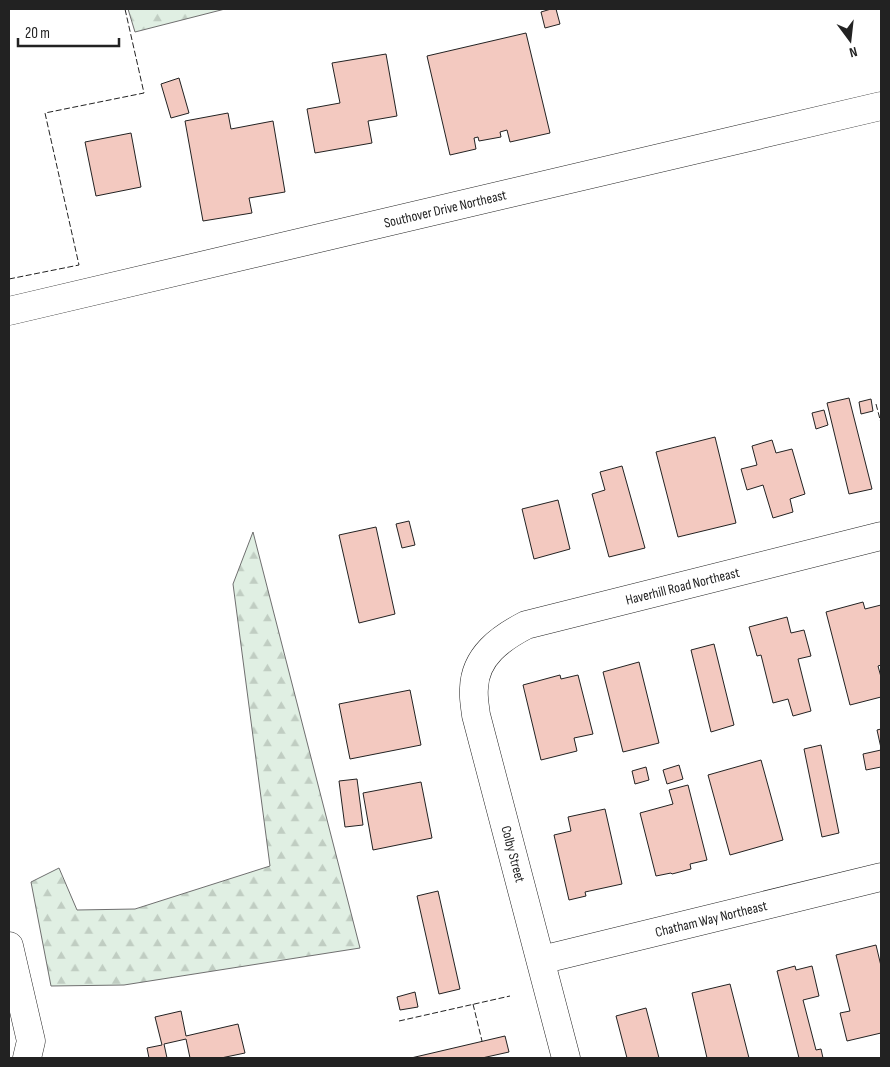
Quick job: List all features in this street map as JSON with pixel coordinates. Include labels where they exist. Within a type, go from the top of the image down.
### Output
[{"type":"street","name":"Southover Drive Northeast","points":[[9,312],[881,106]]},
{"type":"street","name":"Haverhill Road Northeast","points":[[489,650],[505,636],[526,625],[881,536]]},
{"type":"street","name":"Colby Street","points":[[489,650],[477,669],[474,687],[476,715],[566,1058]]},
{"type":"street","name":"Chatham Way Northeast","points":[[541,960],[881,877]]},
{"type":"street","points":[[9,946],[31,1041],[27,1058]]},
{"type":"green space","points":[[128,9],[225,9],[135,32]]},
{"type":"green space","points":[[253,532],[360,948],[124,985],[51,986],[31,882],[59,868],[77,910],[135,909],[270,866],[233,584]]},
{"type":"building","points":[[556,9],[560,24],[545,28],[541,12]]},
{"type":"building","points":[[526,33],[550,133],[510,142],[507,130],[500,132],[501,137],[479,141],[478,137],[474,138],[476,149],[450,155],[427,56]]},
{"type":"building","points":[[386,54],[397,116],[368,121],[372,143],[315,153],[307,109],[340,103],[332,63]]},
{"type":"building","points":[[179,78],[189,113],[171,118],[161,84]]},
{"type":"building","points":[[228,113],[231,129],[273,121],[285,192],[249,198],[252,213],[203,221],[185,121]]},
{"type":"building","points":[[131,133],[141,187],[96,196],[85,142]]},
{"type":"building","points":[[849,398],[872,489],[849,494],[827,403]]},
{"type":"building","points":[[871,399],[873,411],[861,414],[859,402]]},
{"type":"building","points":[[824,410],[828,425],[816,429],[812,413]]},
{"type":"building","points":[[715,437],[736,523],[678,537],[656,452]]},
{"type":"building","points":[[772,440],[776,453],[792,449],[805,494],[790,499],[793,512],[773,518],[763,485],[747,490],[741,469],[757,465],[752,446]]},
{"type":"building","points":[[622,466],[645,548],[609,557],[592,494],[605,490],[600,472]]},
{"type":"building","points":[[558,500],[570,549],[534,559],[522,509]]},
{"type":"building","points":[[409,521],[415,545],[402,548],[396,524]]},
{"type":"building","points":[[376,527],[395,614],[359,623],[339,535]]},
{"type":"building","points":[[863,602],[865,609],[881,605],[881,665],[878,666],[881,677],[881,697],[850,705],[826,612]]},
{"type":"building","points":[[787,617],[791,633],[804,630],[811,656],[798,659],[811,711],[793,716],[788,699],[773,703],[761,655],[757,656],[749,627]]},
{"type":"building","points":[[714,644],[734,725],[711,732],[691,650]]},
{"type":"building","points":[[639,662],[659,743],[623,752],[603,672]]},
{"type":"building","points":[[560,675],[561,679],[578,675],[593,734],[574,738],[577,751],[541,760],[523,685]]},
{"type":"building","points":[[410,690],[421,745],[350,759],[339,704]]},
{"type":"building","points":[[881,729],[881,748],[877,730]]},
{"type":"building","points":[[821,745],[839,833],[822,837],[804,749]]},
{"type":"building","points":[[881,750],[881,767],[866,770],[863,754]]},
{"type":"building","points":[[761,760],[783,840],[730,855],[708,775]]},
{"type":"building","points":[[679,765],[683,779],[667,784],[663,770]]},
{"type":"building","points":[[646,767],[649,780],[635,784],[632,771]]},
{"type":"building","points":[[357,779],[363,825],[345,827],[339,781]]},
{"type":"building","points":[[421,782],[432,838],[373,850],[363,793]]},
{"type":"building","points":[[688,785],[707,860],[690,864],[691,869],[656,876],[640,813],[673,804],[669,790]]},
{"type":"building","points":[[605,809],[622,884],[585,892],[586,896],[569,900],[554,835],[571,831],[568,817]]},
{"type":"building","points":[[438,891],[460,989],[439,994],[417,896]]},
{"type":"building","points":[[876,945],[881,966],[881,1033],[847,1041],[840,1013],[850,1011],[836,955]]},
{"type":"building","points":[[795,966],[796,970],[812,966],[819,996],[803,1000],[816,1050],[821,1049],[823,1058],[799,1058],[777,971]]},
{"type":"building","points":[[730,984],[749,1058],[707,1058],[692,993]]},
{"type":"building","points":[[415,992],[418,1007],[400,1010],[397,997]]},
{"type":"building","points":[[646,1008],[659,1058],[627,1058],[616,1016]]},
{"type":"building","points":[[181,1011],[186,1036],[238,1024],[245,1053],[221,1058],[190,1058],[186,1039],[164,1044],[167,1058],[149,1058],[147,1048],[162,1045],[155,1017]]},
{"type":"building","points":[[505,1036],[509,1052],[482,1058],[411,1058]]},
{"type":"fence","points":[[9,279],[79,265],[45,113],[144,93],[125,9]]},
{"type":"fence","points":[[876,404],[881,423]]},
{"type":"fence","points":[[399,1021],[510,996]]},
{"type":"fence","points":[[473,1004],[482,1041]]}]
